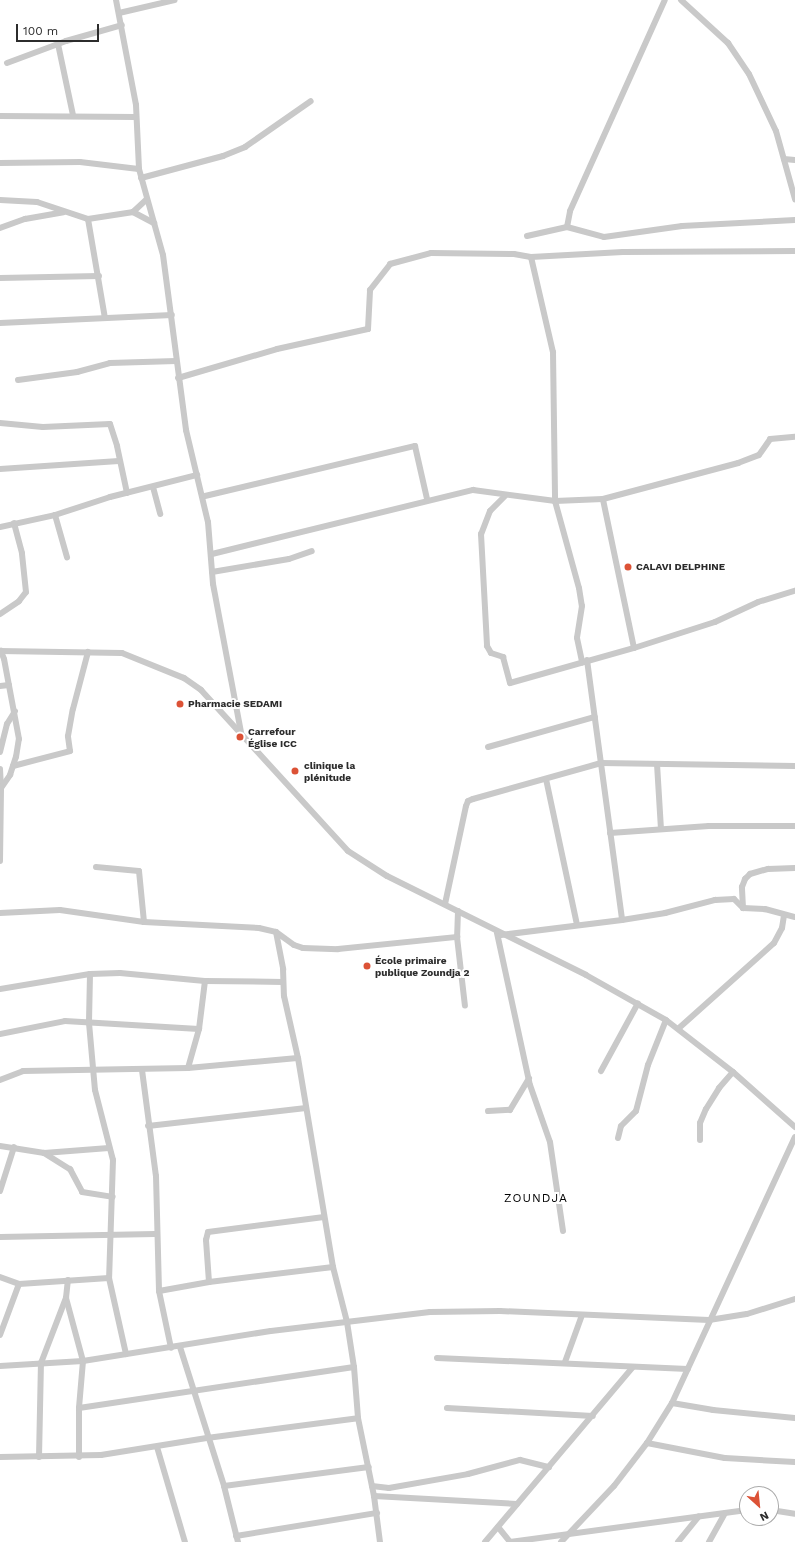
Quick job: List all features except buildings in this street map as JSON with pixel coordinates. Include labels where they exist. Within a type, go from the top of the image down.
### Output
[{"type":"street","points":[[116,0],[122,25],[136,117],[139,169],[146,200],[163,255],[186,430],[198,475],[212,554],[212,572],[242,738]]},
{"type":"street","points":[[119,13],[175,0]]},
{"type":"street","points":[[567,226],[570,211],[666,0]]},
{"type":"street","points":[[681,0],[728,43],[746,68],[766,104],[795,199]]},
{"type":"street","points":[[8,63],[58,44],[122,25]]},
{"type":"street","points":[[58,44],[73,115]]},
{"type":"street","points":[[141,178],[223,156],[245,147],[311,101]]},
{"type":"street","points":[[0,116],[73,115],[136,117]]},
{"type":"street","points":[[784,159],[795,160]]},
{"type":"street","points":[[0,163],[80,162],[139,169]]},
{"type":"street","points":[[0,200],[37,202],[88,218],[133,212],[146,200]]},
{"type":"street","points":[[0,228],[25,219],[64,211]]},
{"type":"street","points":[[133,212],[154,223]]},
{"type":"street","points":[[88,218],[105,318]]},
{"type":"street","points":[[527,236],[567,226],[604,237],[682,226],[795,220]]},
{"type":"street","points":[[178,378],[277,349],[368,329],[370,290],[390,264],[431,253],[514,254],[532,257],[622,252],[795,251]]},
{"type":"street","points":[[532,257],[554,352],[555,501],[579,588],[582,606],[577,638],[585,661],[595,717],[622,920]]},
{"type":"street","points":[[0,278],[99,276]]},
{"type":"street","points":[[0,323],[172,316]]},
{"type":"street","points":[[18,380],[77,372],[110,363],[176,361]]},
{"type":"street","points":[[0,423],[43,427],[110,424],[127,493]]},
{"type":"street","points":[[212,554],[427,499],[473,490],[505,496],[555,501],[603,499],[738,463],[759,454],[770,439],[795,437]]},
{"type":"street","points":[[205,496],[415,446],[427,499]]},
{"type":"street","points":[[0,469],[119,461]]},
{"type":"street","points":[[0,526],[55,515],[127,493],[198,475]]},
{"type":"street","points":[[153,487],[160,514]]},
{"type":"street","points":[[505,496],[490,511],[481,534],[488,650],[502,656],[510,683],[634,648],[715,622],[758,602],[795,591]]},
{"type":"street","points":[[603,499],[634,648]]},
{"type":"street","points":[[55,515],[67,557]]},
{"type":"street","points":[[0,614],[19,601],[26,592],[22,553],[14,523]]},
{"type":"street","points":[[212,572],[289,559],[312,551]]},
{"type":"street","points":[[1,788],[13,766],[19,739],[15,711],[0,651],[88,652],[134,656],[179,675],[201,690],[242,738],[348,852],[387,876],[445,904],[499,934],[638,1003],[666,1020],[679,1028],[733,1072],[795,1127]]},
{"type":"street","points":[[13,766],[70,751],[68,736],[73,709],[88,652]]},
{"type":"street","points":[[0,686],[9,685]]},
{"type":"street","points":[[0,752],[8,724],[15,711]]},
{"type":"street","points":[[488,747],[595,717]]},
{"type":"street","points":[[445,904],[468,801],[601,763],[795,766]]},
{"type":"street","points":[[657,764],[661,829]]},
{"type":"street","points":[[0,769],[0,860]]},
{"type":"street","points":[[546,779],[577,925]]},
{"type":"street","points":[[610,832],[761,824],[795,826]]},
{"type":"street","points":[[96,867],[139,871],[144,922]]},
{"type":"street","points":[[743,908],[742,887],[745,879],[750,874],[768,870],[795,868]]},
{"type":"street","points":[[499,934],[622,920],[665,913],[715,900],[734,899],[743,908],[765,909],[795,917]]},
{"type":"street","points":[[0,913],[60,910],[144,922],[276,932],[298,946],[324,948],[457,937]]},
{"type":"street","points":[[458,911],[457,937],[465,1006]]},
{"type":"street","points":[[679,1028],[774,943],[782,928],[784,915]]},
{"type":"street","points":[[276,932],[283,982],[298,1058],[324,1217],[347,1322],[354,1367],[358,1418],[369,1467],[377,1513],[380,1542]]},
{"type":"street","points":[[499,934],[529,1078],[550,1142],[563,1231]]},
{"type":"street","points":[[0,989],[90,974],[120,973],[205,981],[283,982]]},
{"type":"street","points":[[90,974],[89,1023],[95,1090],[113,1160],[113,1197],[109,1278],[126,1354]]},
{"type":"street","points":[[188,1068],[199,1029],[205,981]]},
{"type":"street","points":[[601,1071],[638,1003]]},
{"type":"street","points":[[618,1138],[621,1126],[636,1111],[648,1065],[666,1020]]},
{"type":"street","points":[[0,1034],[65,1022],[199,1029]]},
{"type":"street","points":[[0,1080],[23,1071],[188,1068],[298,1058]]},
{"type":"street","points":[[142,1070],[148,1126],[156,1176],[155,1234],[159,1291],[171,1348]]},
{"type":"street","points":[[700,1140],[700,1123],[706,1109],[719,1088],[733,1072]]},
{"type":"street","points":[[488,1111],[510,1110],[529,1078]]},
{"type":"street","points":[[148,1126],[306,1108]]},
{"type":"street","points":[[561,1542],[614,1486],[647,1443],[672,1403],[709,1320],[795,1137]]},
{"type":"street","points":[[0,1146],[14,1147],[44,1153],[109,1148]]},
{"type":"street","points":[[0,1192],[14,1147]]},
{"type":"street","points":[[44,1153],[70,1169],[82,1192],[113,1197]]},
{"type":"street","points":[[209,1282],[206,1240],[208,1232],[324,1217]]},
{"type":"street","points":[[0,1237],[155,1234]]},
{"type":"street","points":[[159,1291],[209,1282],[334,1267]]},
{"type":"street","points":[[0,1277],[19,1284],[109,1278]]},
{"type":"street","points":[[39,1457],[41,1363],[66,1298],[68,1280]]},
{"type":"street","points":[[0,1335],[19,1284]]},
{"type":"street","points":[[66,1298],[83,1361],[79,1408],[79,1456]]},
{"type":"street","points":[[0,1366],[83,1361],[180,1347],[271,1331],[430,1312],[500,1311],[709,1320],[747,1314],[795,1299]]},
{"type":"street","points":[[565,1362],[582,1315]]},
{"type":"street","points":[[180,1347],[207,1438],[224,1486],[237,1539],[377,1513]]},
{"type":"street","points":[[437,1358],[565,1362],[688,1369]]},
{"type":"street","points":[[79,1408],[354,1367]]},
{"type":"street","points":[[485,1542],[633,1367]]},
{"type":"street","points":[[672,1403],[713,1410],[795,1418]]},
{"type":"street","points":[[447,1408],[593,1416]]},
{"type":"street","points":[[0,1457],[79,1456],[157,1447],[207,1438],[358,1418]]},
{"type":"street","points":[[647,1443],[725,1458],[795,1462]]},
{"type":"street","points":[[157,1447],[186,1542]]},
{"type":"street","points":[[372,1486],[390,1488],[468,1474],[520,1460],[549,1467]]},
{"type":"street","points":[[224,1486],[369,1467]]},
{"type":"street","points":[[374,1496],[517,1504]]},
{"type":"street","points":[[498,1527],[510,1542],[739,1511]]},
{"type":"street","points":[[779,1511],[795,1514]]},
{"type":"street","points":[[709,1542],[726,1513]]},
{"type":"street","points":[[678,1542],[699,1516]]},
{"type":"place","name":"CALAVI DELPHINE","points":[[628,567]]},
{"type":"place","name":"Pharmacie SEDAMI","points":[[180,704]]},
{"type":"place","name":"Carrefour Église ICC","points":[[240,737]]},
{"type":"place","name":"clinique la plénitude","points":[[295,771]]},
{"type":"place","name":"École primaire publique Zoundja 2","points":[[367,966]]},
{"type":"district","name":"ZOUNDJA","points":[[536,1199]]}]
